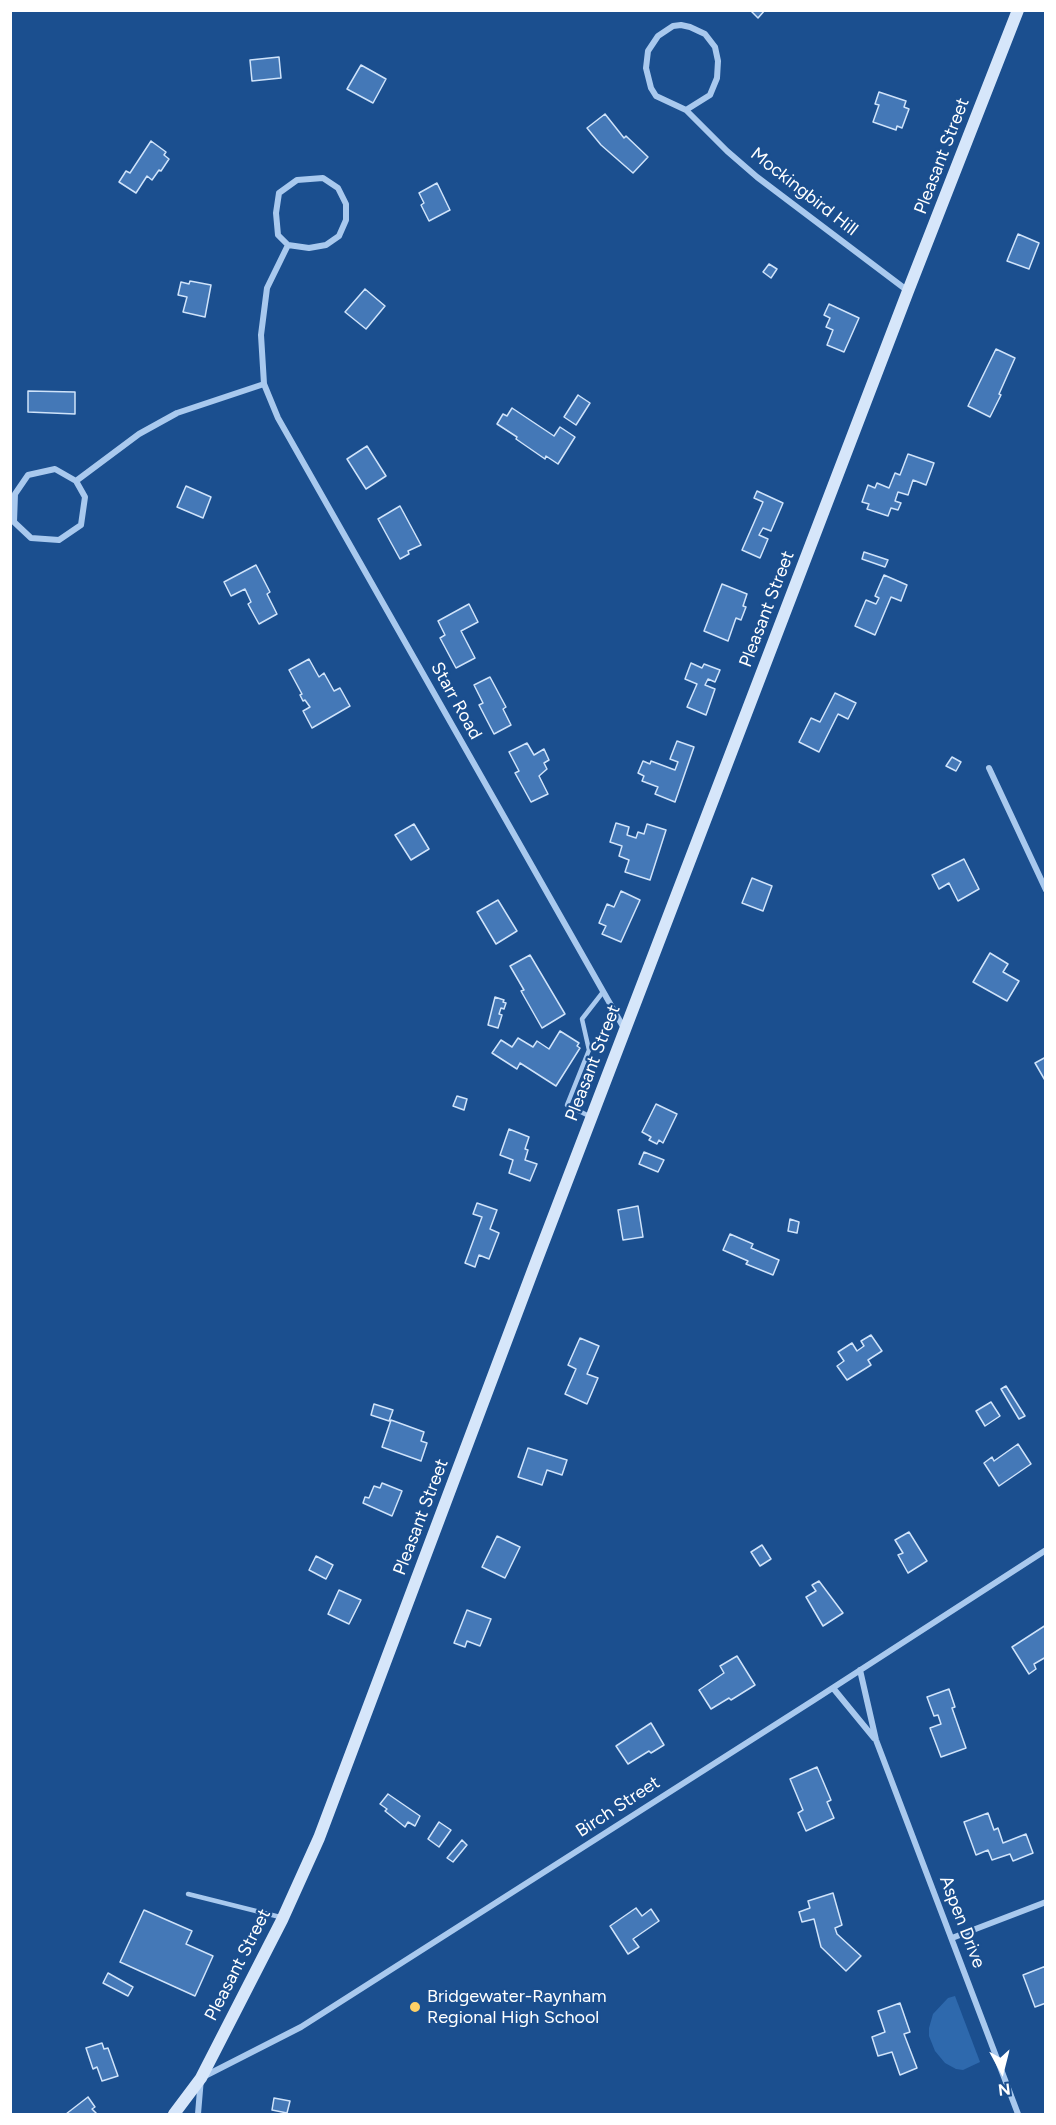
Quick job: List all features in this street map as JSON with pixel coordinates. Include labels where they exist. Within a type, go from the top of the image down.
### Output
[{"type":"main road","name":"Pleasant Street","points":[[174,2115],[201,2078],[283,1918],[319,1838],[592,1117],[1018,10]]},
{"type":"street","name":"Mockingbird Hill","points":[[686,110],[710,95],[717,78],[717,53],[711,40],[699,30],[681,25],[665,30],[648,51],[645,68],[656,96],[686,110],[757,177],[908,291]]},
{"type":"street","points":[[323,178],[338,188],[346,204],[346,220],[339,236],[326,245],[309,248],[288,245],[279,235],[276,213],[279,193],[297,180],[323,178]]},
{"type":"street","name":"Starr Road","points":[[288,245],[267,288],[261,335],[264,384],[278,418],[625,1031]]},
{"type":"street","points":[[76,481],[139,434],[177,413],[264,384]]},
{"type":"street","points":[[55,469],[76,481],[86,497],[81,525],[59,540],[31,538],[14,522],[15,494],[28,475],[55,469]]},
{"type":"street","points":[[989,768],[1046,890]]},
{"type":"street","name":"Birch Street","points":[[201,2078],[301,2027],[1046,1550]]},
{"type":"street","name":"Aspen Drive","points":[[860,1670],[876,1740],[1018,2115]]},
{"type":"street","name":"Aspen Drive","points":[[832,1688],[876,1740]]},
{"type":"street","points":[[952,1938],[1046,1902]]},
{"type":"street","points":[[198,2115],[201,2078]]},
{"type":"lane","points":[[592,1117],[567,1105],[589,1050],[582,1019],[603,992]]},
{"type":"lane","points":[[188,1894],[283,1918]]},
{"type":"shaded area","points":[[955,1996],[980,2062],[963,2070],[945,2063],[935,2051],[929,2036],[933,2014],[948,1998]]},
{"type":"building","points":[[750,10],[765,10],[758,18]]},
{"type":"building","points":[[279,57],[281,78],[252,81],[250,60]]},
{"type":"building","points":[[361,65],[386,79],[373,103],[347,89]]},
{"type":"building","points":[[879,92],[906,101],[904,107],[909,109],[902,128],[897,126],[896,130],[873,122],[879,105],[875,104]]},
{"type":"building","points":[[605,114],[624,138],[626,136],[648,157],[633,173],[601,145],[587,128]]},
{"type":"building","points":[[151,141],[166,152],[164,155],[169,159],[152,180],[147,176],[136,193],[119,182],[126,171],[130,173]]},
{"type":"building","points":[[437,183],[450,210],[429,221],[421,205],[424,203],[419,193]]},
{"type":"building","points":[[1018,234],[1039,243],[1029,269],[1007,261]]},
{"type":"building","points":[[769,264],[777,269],[771,278],[763,272]]},
{"type":"building","points":[[190,281],[211,285],[205,317],[183,312],[187,297],[178,295],[181,282],[189,284]]},
{"type":"building","points":[[365,289],[385,306],[366,329],[345,312]]},
{"type":"building","points":[[829,304],[859,318],[844,352],[827,345],[833,330],[826,327],[830,318],[824,315]]},
{"type":"building","points":[[996,349],[1015,358],[990,417],[968,406]]},
{"type":"building","points":[[28,391],[75,392],[75,414],[28,412]]},
{"type":"building","points":[[578,395],[590,403],[576,425],[564,417]]},
{"type":"building","points":[[512,408],[554,436],[560,427],[575,437],[558,464],[546,456],[545,459],[497,424],[503,414],[507,416]]},
{"type":"building","points":[[367,446],[386,476],[366,489],[347,459]]},
{"type":"building","points":[[908,454],[934,463],[926,485],[913,480],[908,495],[898,492],[895,501],[901,503],[898,510],[891,508],[888,516],[867,509],[869,504],[862,502],[868,485],[875,488],[877,483],[889,488],[895,473],[900,475]]},
{"type":"building","points":[[186,486],[211,497],[203,518],[177,507]]},
{"type":"building","points":[[757,491],[783,503],[771,531],[763,528],[759,535],[768,539],[760,558],[742,550],[763,502],[754,498]]},
{"type":"building","points":[[400,506],[421,545],[408,551],[409,554],[400,559],[378,519]]},
{"type":"building","points":[[864,552],[888,560],[885,567],[862,559]]},
{"type":"building","points":[[256,565],[270,592],[267,594],[277,614],[259,624],[248,604],[251,602],[245,589],[231,596],[224,582]]},
{"type":"building","points":[[884,575],[907,585],[901,601],[891,597],[875,635],[855,626],[866,600],[876,604],[879,598],[875,596]]},
{"type":"building","points":[[722,584],[747,594],[743,606],[746,607],[741,620],[736,618],[728,641],[704,631]]},
{"type":"building","points":[[469,604],[478,622],[461,631],[475,658],[456,668],[440,638],[445,635],[438,621]]},
{"type":"building","points":[[309,659],[319,677],[324,673],[334,691],[340,688],[350,706],[312,728],[303,711],[310,707],[305,700],[303,701],[300,695],[302,694],[289,670]]},
{"type":"building","points":[[691,663],[702,668],[704,664],[720,670],[715,682],[708,679],[705,685],[715,689],[706,715],[687,707],[697,684],[685,679]]},
{"type":"building","points":[[490,677],[506,707],[503,709],[511,725],[494,734],[479,705],[483,703],[474,685]]},
{"type":"building","points":[[835,693],[856,703],[848,719],[838,714],[819,752],[799,742],[811,718],[820,722]]},
{"type":"building","points":[[677,741],[694,747],[675,802],[655,794],[658,787],[642,781],[644,776],[638,773],[643,761],[650,764],[651,761],[675,770],[678,762],[670,759]]},
{"type":"building","points":[[527,743],[534,755],[544,749],[549,760],[544,763],[547,769],[539,776],[548,794],[531,802],[515,773],[519,771],[509,752]]},
{"type":"building","points":[[952,757],[961,762],[956,771],[946,766]]},
{"type":"building","points":[[616,823],[629,827],[627,835],[636,838],[638,832],[644,834],[647,824],[666,830],[650,880],[625,872],[629,860],[619,856],[622,846],[610,842]]},
{"type":"building","points":[[414,824],[429,849],[411,860],[395,835]]},
{"type":"building","points":[[964,859],[979,889],[958,901],[949,883],[939,889],[932,875]]},
{"type":"building","points":[[752,878],[772,886],[763,911],[742,903]]},
{"type":"building","points":[[621,891],[640,900],[621,942],[602,934],[606,926],[599,923],[607,904],[614,907]]},
{"type":"building","points":[[498,900],[517,931],[496,944],[477,912]]},
{"type":"building","points":[[990,953],[1008,964],[1003,972],[1019,981],[1007,1001],[973,982]]},
{"type":"building","points":[[530,955],[565,1014],[542,1028],[510,966]]},
{"type":"building","points":[[495,997],[506,1003],[499,1014],[502,1015],[498,1028],[488,1025]]},
{"type":"building","points":[[560,1031],[579,1043],[577,1046],[580,1048],[556,1086],[520,1063],[517,1069],[492,1053],[501,1040],[512,1047],[518,1038],[533,1047],[537,1041],[549,1049]]},
{"type":"building","points":[[1046,1057],[1046,1082],[1035,1063]]},
{"type":"building","points":[[457,1096],[467,1099],[464,1110],[453,1106]]},
{"type":"building","points":[[656,1104],[677,1114],[663,1143],[659,1140],[657,1144],[649,1140],[651,1137],[642,1132]]},
{"type":"building","points":[[509,1129],[529,1137],[525,1149],[528,1150],[525,1160],[537,1164],[530,1181],[509,1173],[513,1160],[500,1155]]},
{"type":"building","points":[[644,1152],[664,1160],[658,1172],[639,1164]]},
{"type":"building","points":[[477,1203],[497,1210],[490,1229],[499,1233],[489,1259],[479,1255],[475,1267],[465,1263],[482,1217],[473,1214]]},
{"type":"building","points":[[638,1206],[643,1237],[623,1240],[618,1210]]},
{"type":"building","points":[[790,1219],[799,1222],[797,1233],[788,1231]]},
{"type":"building","points":[[730,1234],[753,1244],[751,1248],[779,1260],[773,1275],[746,1264],[748,1261],[723,1250]]},
{"type":"building","points":[[871,1335],[882,1351],[868,1360],[871,1365],[847,1380],[837,1366],[844,1361],[838,1352],[852,1343],[857,1351],[864,1346],[861,1341]]},
{"type":"building","points":[[580,1338],[599,1346],[587,1374],[598,1378],[587,1404],[565,1394],[576,1369],[568,1365]]},
{"type":"building","points":[[1006,1386],[1025,1416],[1019,1419],[1001,1389]]},
{"type":"building","points":[[991,1402],[1000,1416],[985,1426],[976,1411]]},
{"type":"building","points":[[374,1404],[393,1410],[389,1421],[371,1415]]},
{"type":"building","points":[[391,1420],[424,1432],[421,1441],[427,1443],[421,1461],[382,1447]]},
{"type":"building","points":[[1018,1444],[1031,1464],[999,1486],[984,1463],[992,1457],[994,1461]]},
{"type":"building","points":[[528,1448],[567,1460],[562,1475],[547,1470],[542,1485],[518,1477]]},
{"type":"building","points":[[382,1483],[402,1491],[392,1516],[363,1503],[365,1497],[369,1498],[374,1486],[380,1488]]},
{"type":"building","points":[[909,1532],[927,1561],[908,1573],[898,1555],[903,1553],[895,1540]]},
{"type":"building","points":[[497,1536],[520,1547],[505,1578],[482,1567]]},
{"type":"building","points":[[762,1545],[771,1559],[760,1566],[751,1552]]},
{"type":"building","points":[[316,1556],[333,1565],[326,1579],[309,1570]]},
{"type":"building","points":[[819,1581],[843,1613],[823,1626],[806,1597],[816,1591],[812,1585]]},
{"type":"building","points":[[339,1590],[361,1600],[349,1624],[328,1614]]},
{"type":"building","points":[[467,1610],[491,1619],[480,1646],[467,1641],[465,1647],[454,1643]]},
{"type":"building","points":[[1046,1625],[1046,1657],[1034,1664],[1036,1669],[1029,1674],[1012,1647]]},
{"type":"building","points":[[737,1656],[755,1685],[711,1709],[699,1690],[724,1673],[720,1666]]},
{"type":"building","points":[[949,1689],[955,1707],[952,1708],[966,1748],[941,1757],[930,1728],[941,1724],[938,1715],[934,1716],[927,1697]]},
{"type":"building","points":[[651,1723],[664,1745],[628,1764],[616,1746]]},
{"type":"building","points":[[817,1767],[831,1800],[827,1802],[834,1818],[806,1831],[798,1813],[803,1810],[790,1779]]},
{"type":"building","points":[[388,1794],[420,1816],[415,1826],[408,1822],[405,1827],[385,1811],[387,1809],[380,1804]]},
{"type":"building","points":[[988,1813],[994,1830],[998,1828],[1003,1843],[1026,1834],[1033,1853],[1013,1861],[1010,1854],[992,1860],[988,1850],[976,1855],[964,1822]]},
{"type":"building","points":[[439,1822],[451,1830],[439,1847],[428,1839]]},
{"type":"building","points":[[462,1840],[467,1845],[453,1862],[447,1858]]},
{"type":"building","points":[[833,1893],[842,1925],[835,1928],[837,1934],[861,1956],[846,1971],[821,1947],[814,1919],[802,1922],[799,1912],[810,1908],[808,1901]]},
{"type":"building","points":[[636,1908],[642,1916],[651,1909],[659,1921],[633,1939],[639,1947],[628,1954],[610,1926]]},
{"type":"building","points":[[144,1910],[192,1931],[186,1944],[213,1956],[195,1996],[120,1962]]},
{"type":"building","points":[[1046,1966],[1046,2003],[1035,2007],[1023,1975]]},
{"type":"building","points":[[108,1973],[133,1987],[128,1996],[103,1983]]},
{"type":"building","points":[[900,2003],[910,2032],[904,2034],[917,2068],[900,2075],[892,2052],[878,2056],[872,2037],[885,2032],[878,2011]]},
{"type":"building","points":[[102,2043],[104,2049],[108,2048],[118,2076],[102,2081],[97,2067],[93,2069],[86,2048]]},
{"type":"building","points":[[88,2097],[95,2107],[92,2109],[97,2114],[66,2114]]},
{"type":"building","points":[[274,2098],[290,2101],[287,2113],[272,2110]]},
{"type":"place","name":"Bridgewater-Raynham Regional High School","points":[[415,2007]]}]
